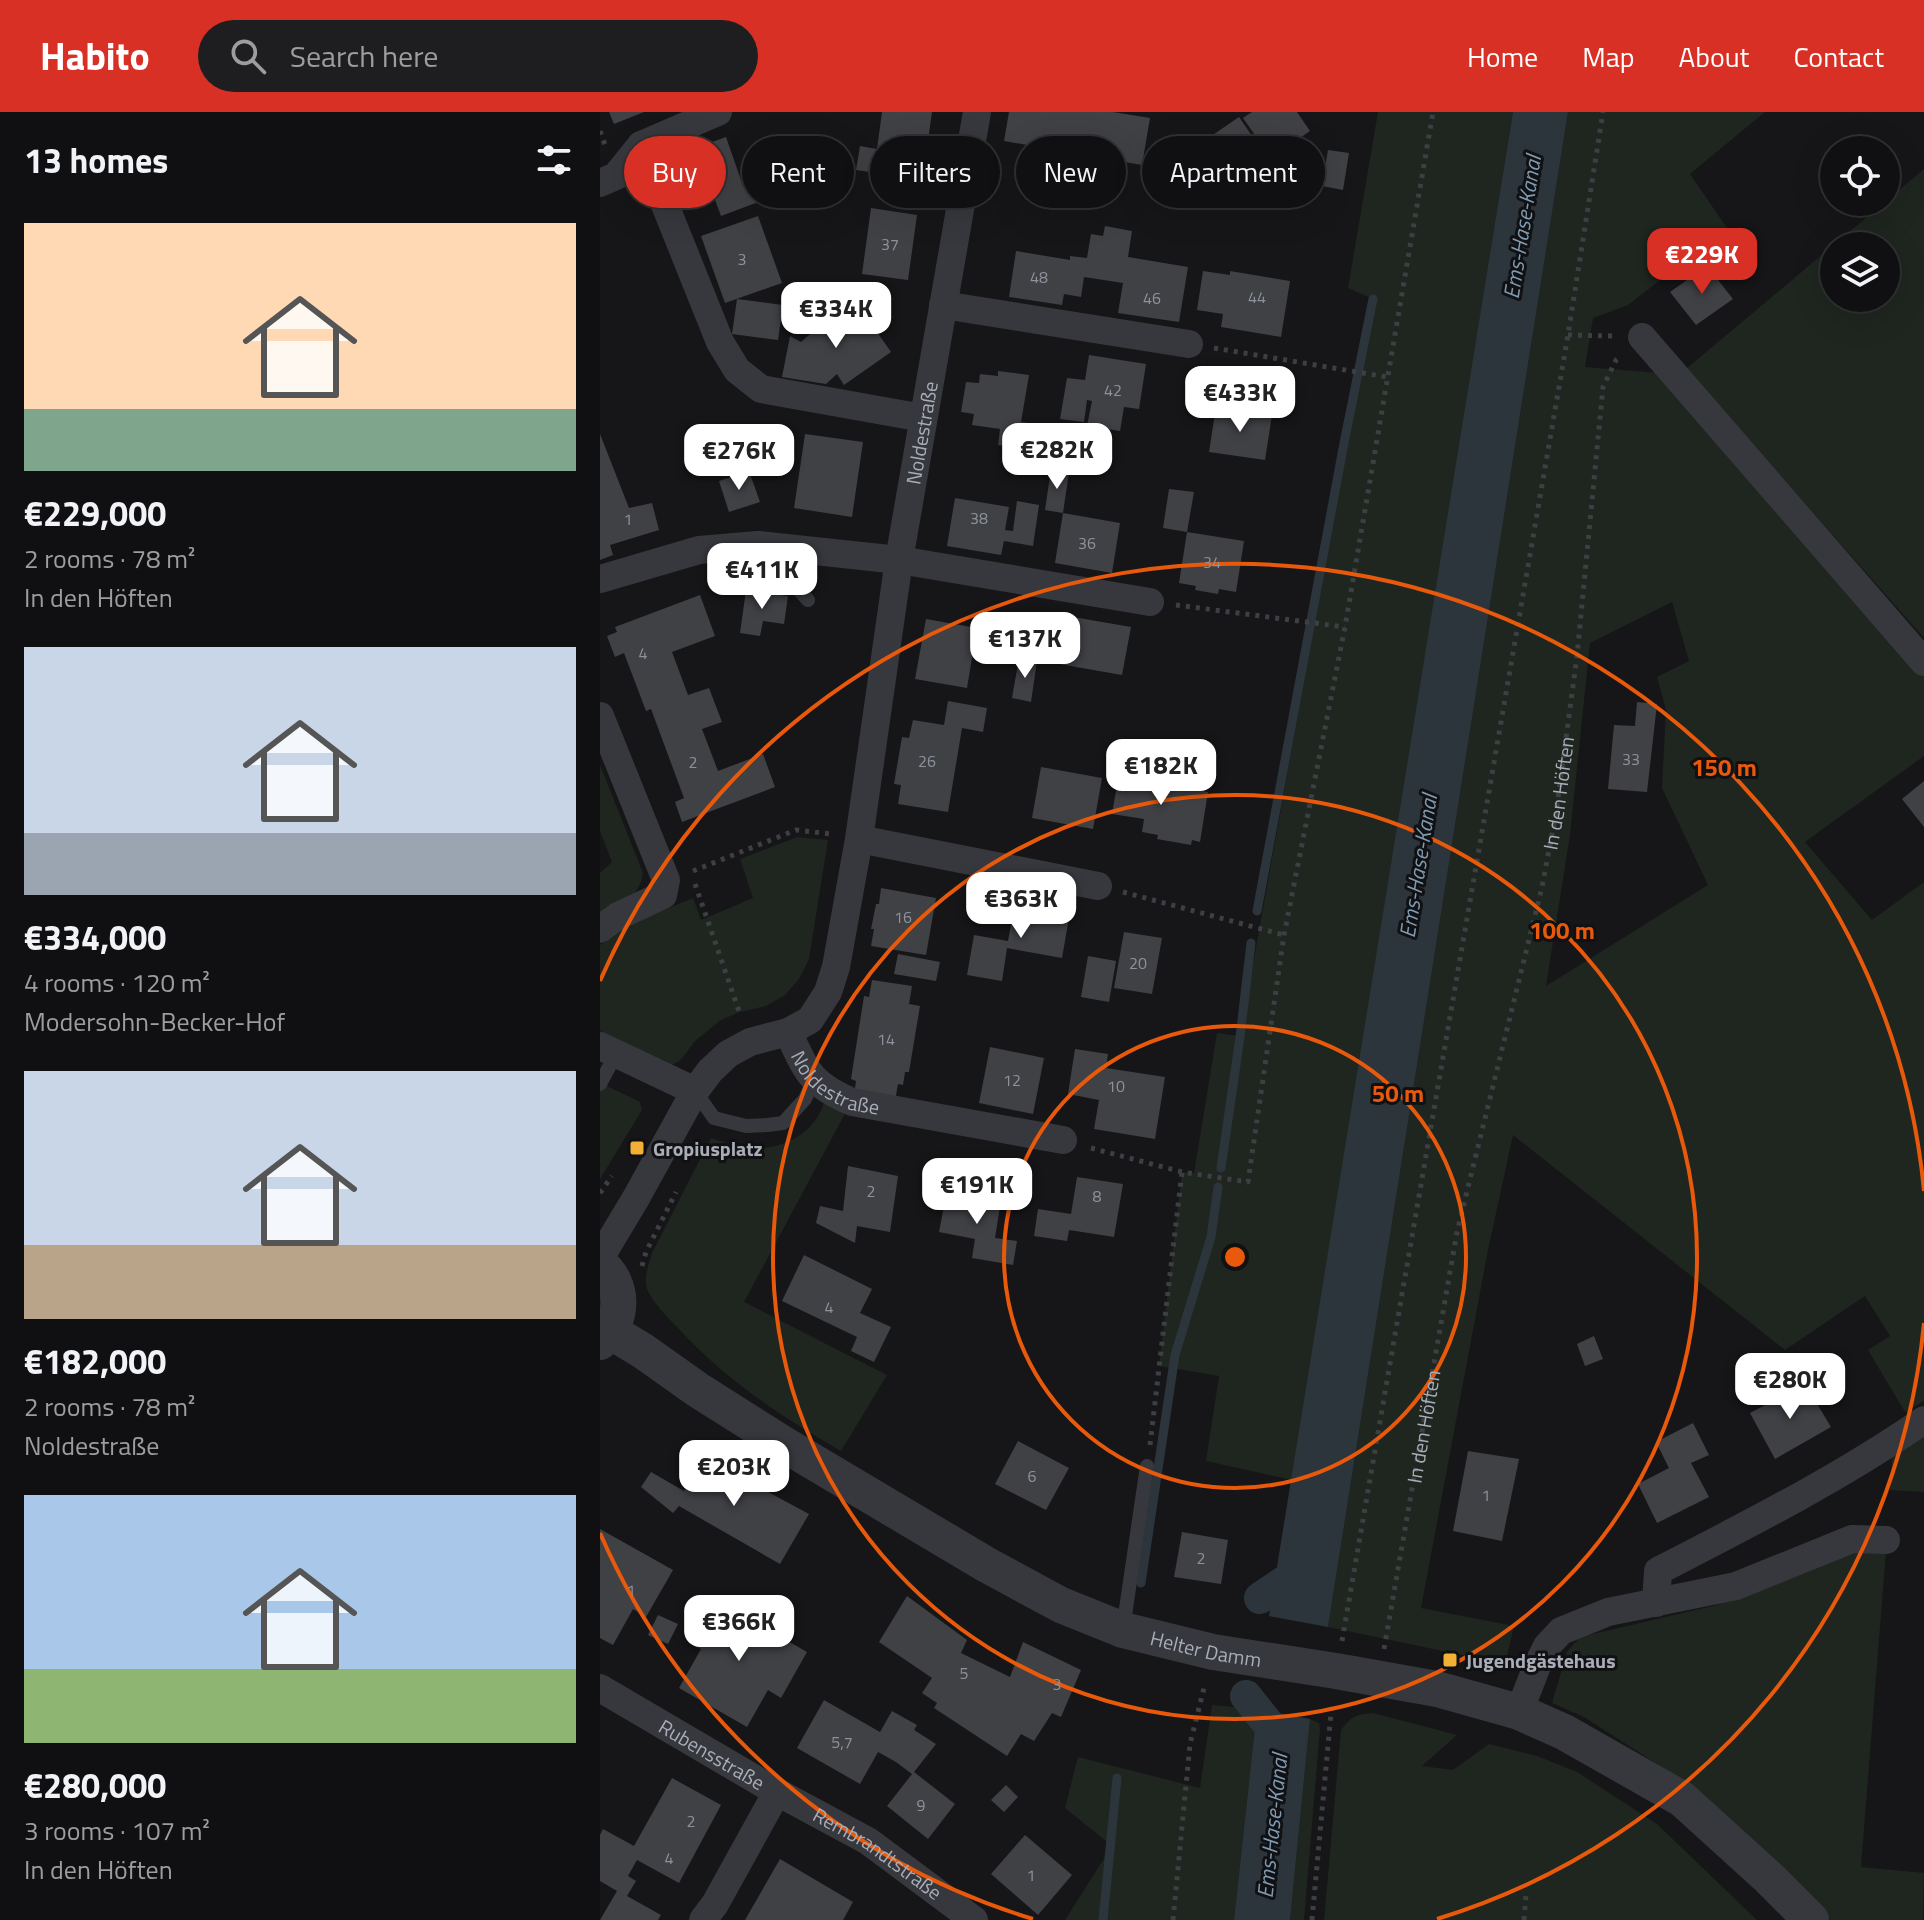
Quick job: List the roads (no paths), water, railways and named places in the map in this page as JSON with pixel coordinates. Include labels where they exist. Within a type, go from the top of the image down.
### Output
[{"type":"street","points":[[662,136],[718,112]]},
{"type":"street","name":"Noldestraße","points":[[977,112],[899,560],[859,839],[836,967],[828,992],[810,1020],[788,1032],[810,1076],[832,1093],[852,1102],[1063,1140]]},
{"type":"street","points":[[600,183],[616,176],[624,166]]},
{"type":"street","points":[[666,208],[720,342],[737,370],[761,389],[923,418]]},
{"type":"street","points":[[943,305],[1189,344]]},
{"type":"street","points":[[1642,337],[1924,662]]},
{"type":"street","points":[[600,579],[699,550],[758,545],[899,560],[1150,602]]},
{"type":"street","points":[[600,716],[666,880],[663,895],[618,916],[600,929]]},
{"type":"street","points":[[859,839],[1098,886]]},
{"type":"street","points":[[605,1336],[617,1316],[619,1296],[612,1277],[600,1261],[695,1091],[728,1054],[750,1042],[788,1032]]},
{"type":"street","points":[[608,1050],[695,1091]]},
{"type":"street","name":"Helter Damm","points":[[605,1336],[643,1351],[698,1390],[906,1519],[1061,1605],[1123,1630],[1213,1652],[1437,1689],[1519,1712],[1564,1732],[1682,1799],[1811,1920]]},
{"type":"street","points":[[1656,1603],[1658,1571],[1816,1488],[1924,1420]]},
{"type":"street","points":[[1519,1712],[1547,1646],[1561,1631],[1608,1612],[1736,1586],[1852,1539],[1886,1540]]},
{"type":"street","name":"Rubensstraße","points":[[600,1688],[777,1792],[703,1920]]},
{"type":"street","name":"Rembrandtstraße","points":[[777,1792],[868,1841],[974,1920]]},
{"type":"lane","points":[[797,549],[797,588],[808,600]]},
{"type":"lane","points":[[600,1084],[608,1050]]},
{"type":"lane","points":[[695,1091],[714,1118],[746,1126],[783,1123],[805,1099],[810,1088],[810,1076]]},
{"type":"lane","points":[[1123,1630],[1147,1466]]},
{"type":"water","points":[[1513,112],[1568,112],[1328,1627],[1269,1616]]},
{"type":"water","points":[[1257,1709],[1310,1719],[1290,1920],[1234,1920]]},
{"type":"waterway","points":[[1257,911],[1373,299]]},
{"type":"waterway","points":[[1221,1168],[1251,943]]},
{"type":"waterway","points":[[1141,1583],[1175,1355],[1211,1237],[1218,1187]]},
{"type":"waterway","name":"Ems-Hase-Kanal","points":[[1260,1598],[1305,1568],[1305,1564]]},
{"type":"waterway","name":"Ems-Hase-Kanal","points":[[1246,1696],[1281,1744]]},
{"type":"waterway","points":[[1103,1920],[1117,1778]]},
{"type":"place","name":"Gropiusplatz","points":[[637,1148]]},
{"type":"place","name":"Jugendgästehaus","points":[[1450,1660]]}]
